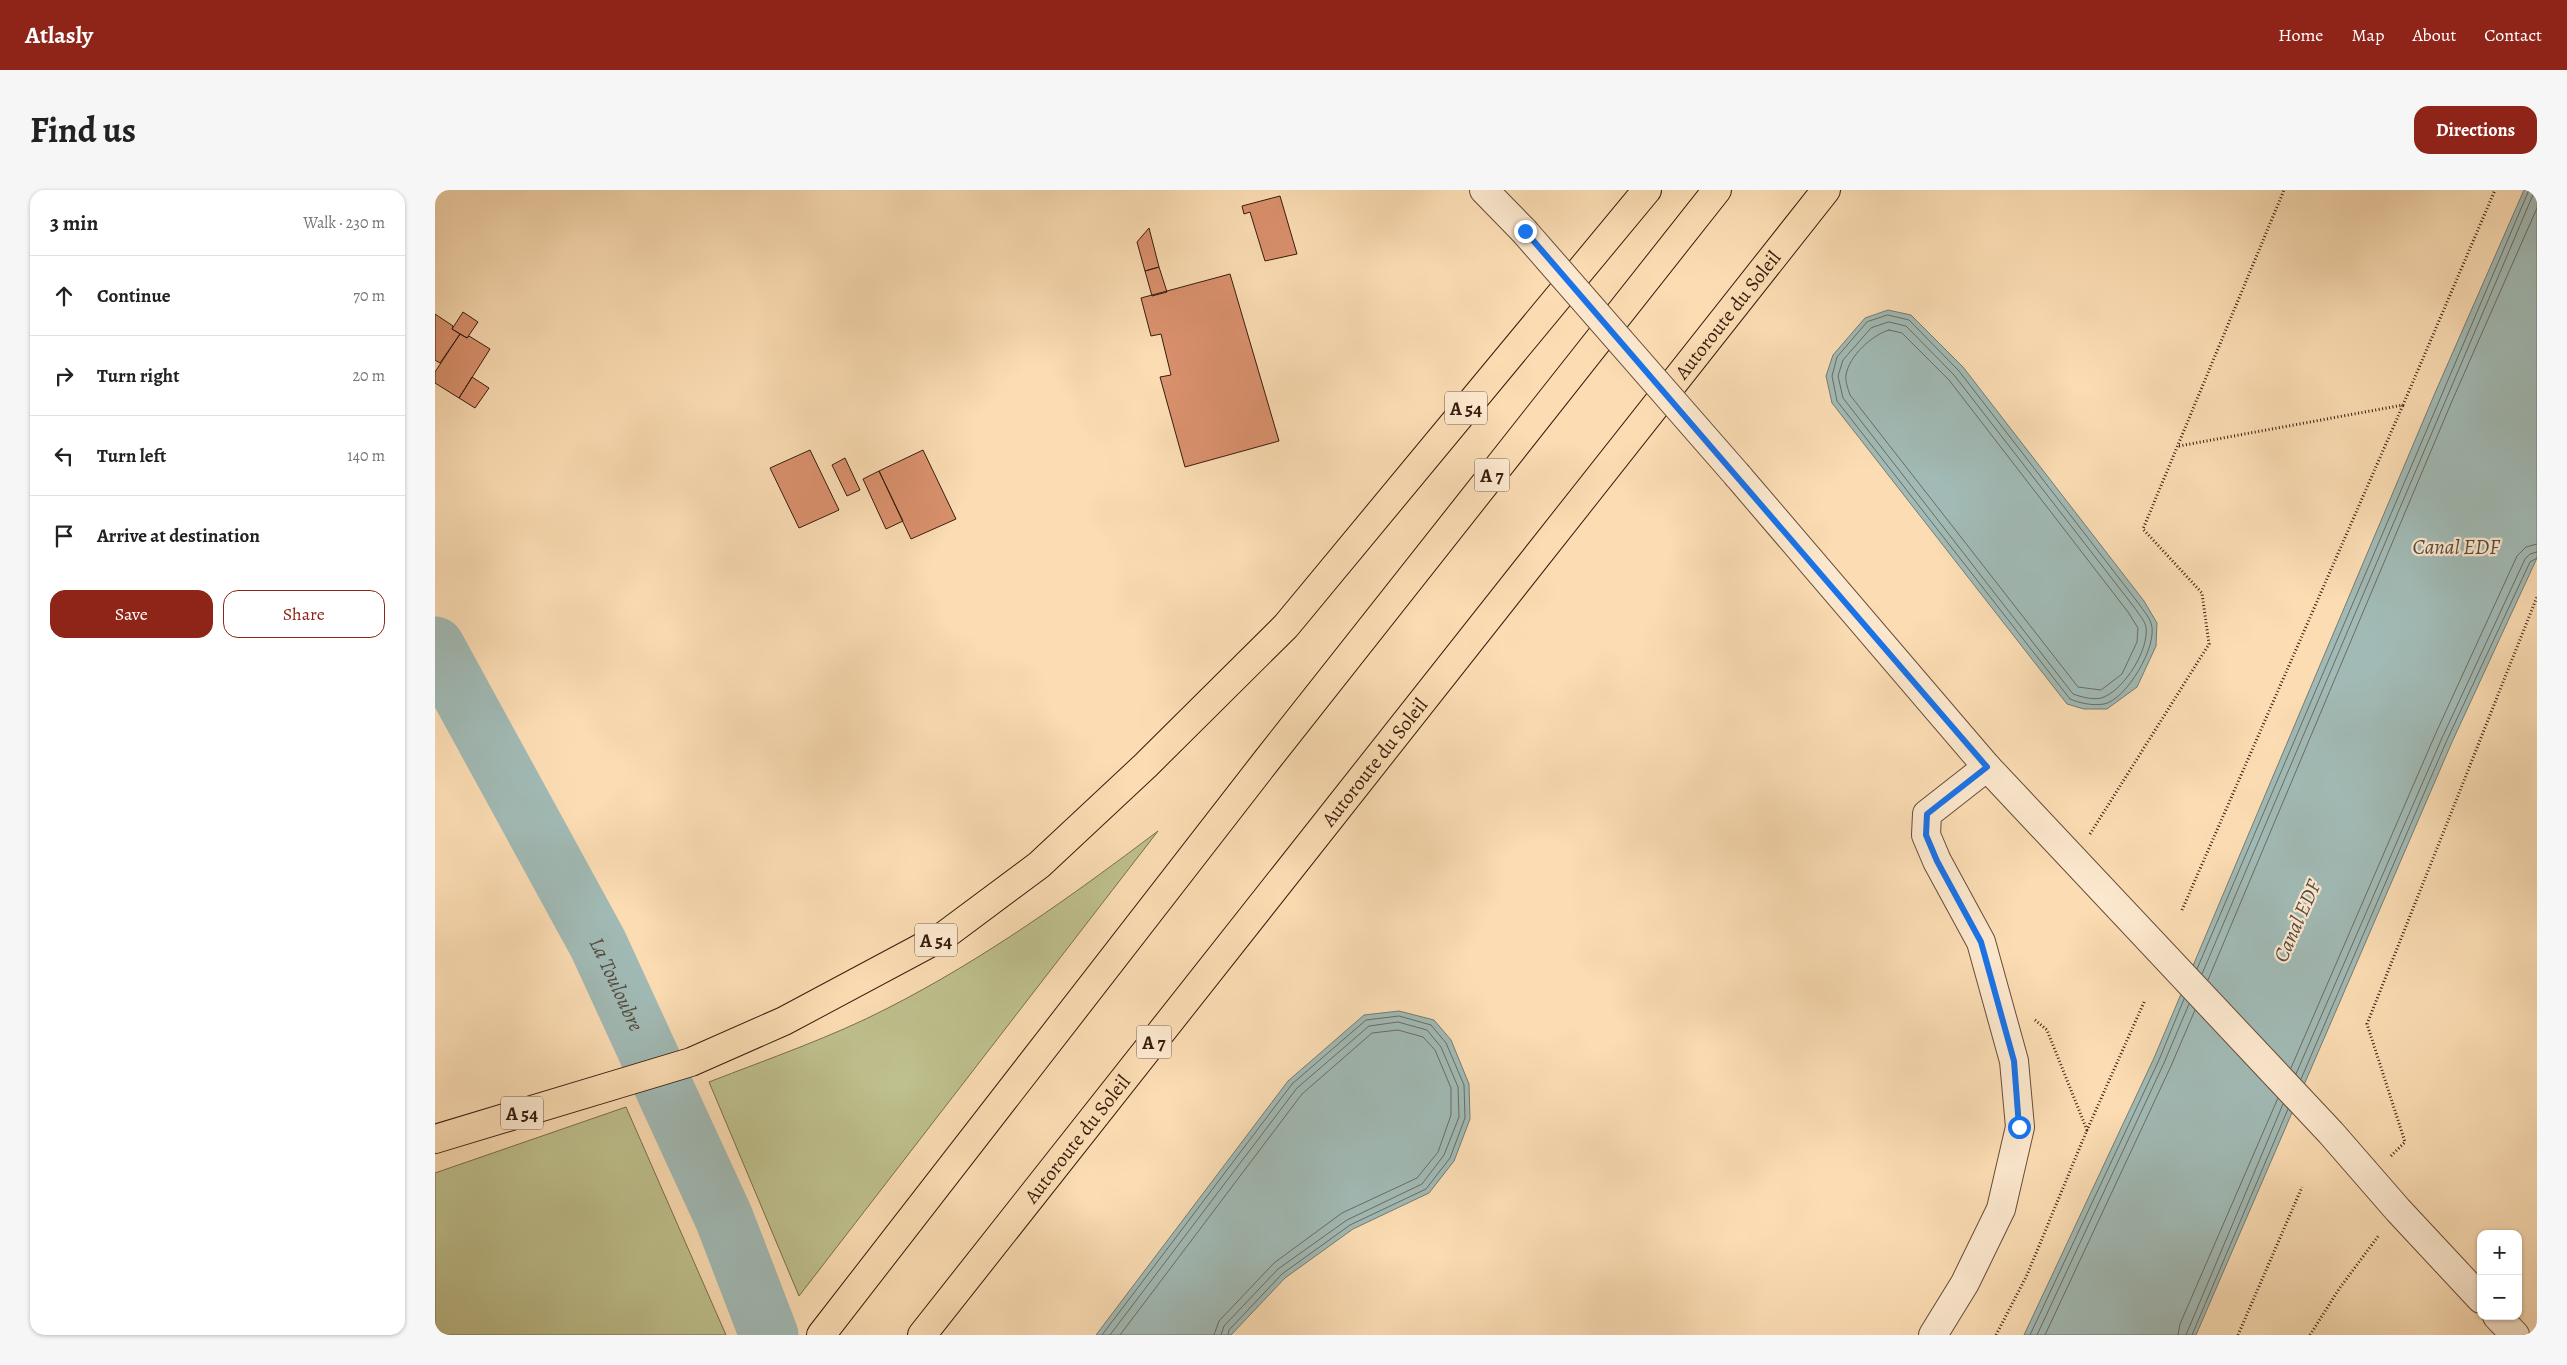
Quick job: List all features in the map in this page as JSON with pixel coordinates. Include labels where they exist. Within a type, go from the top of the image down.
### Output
[{"type":"highway","name":"A 54","points":[[435,1138],[609,1088],[691,1062],[784,1021],[945,935],[1039,865],[1146,765],[1286,626],[1647,190]]},
{"type":"highway","name":"A 7","points":[[826,1329],[1267,760],[1717,190]]},
{"type":"highway","name":"Autoroute du Soleil","points":[[922,1335],[1826,190]]},
{"type":"street","points":[[1484,190],[1525,231],[1987,767],[2331,1133],[2398,1210],[2477,1295]]},
{"type":"street","points":[[1933,1335],[1965,1283],[2001,1209],[2019,1127],[2014,1061],[1981,942],[1937,861],[1926,835],[1927,814],[1987,767]]},
{"type":"street","points":[[2501,1320],[2515,1335]]},
{"type":"path","points":[[2074,860],[2209,644],[2202,593],[2143,529],[2285,190]]},
{"type":"path","points":[[2182,910],[2495,190]]},
{"type":"path","points":[[2179,446],[2403,405]]},
{"type":"path","points":[[2369,1177],[2405,1142],[2367,1024],[2537,597]]},
{"type":"path","points":[[1996,1335],[2027,1275],[2087,1130],[2145,1000]]},
{"type":"path","points":[[2032,1018],[2047,1030],[2087,1130]]},
{"type":"path","points":[[2238,1335],[2302,1187]]},
{"type":"path","points":[[2310,1335],[2339,1289],[2398,1210]]},
{"type":"green space","points":[[1158,831],[799,1296],[709,1082],[845,1029],[924,989],[1027,926]]},
{"type":"green space","points":[[626,1107],[726,1335],[435,1335],[435,1173]]},
{"type":"water","name":"Canal EDF","points":[[2524,190],[2537,190],[2537,558],[2452,742],[2196,1335],[2024,1335],[2154,1058],[2435,393]]},
{"type":"water","points":[[1888,310],[1911,315],[1963,367],[2144,601],[2157,623],[2156,646],[2137,687],[2107,709],[2084,709],[2067,704],[1832,403],[1826,376],[1833,355],[1865,318]]},
{"type":"water","points":[[1399,1011],[1434,1020],[1451,1040],[1469,1084],[1470,1119],[1454,1161],[1429,1193],[1353,1229],[1285,1278],[1231,1335],[1096,1335],[1288,1081],[1364,1015]]},
{"type":"building","points":[[1280,196],[1297,254],[1265,261],[1250,212],[1244,214],[1242,206]]},
{"type":"building","points":[[1149,228],[1159,267],[1145,271],[1137,242]]},
{"type":"building","points":[[1159,267],[1167,292],[1152,296],[1145,271]]},
{"type":"building","points":[[1230,274],[1279,441],[1185,467],[1160,377],[1171,375],[1161,334],[1151,336],[1141,298]]},
{"type":"building","points":[[463,312],[478,322],[467,338],[452,329]]},
{"type":"building","points":[[435,314],[453,326],[452,329],[460,334],[440,363],[435,360]]},
{"type":"building","points":[[460,334],[467,338],[469,336],[490,349],[459,398],[435,383],[435,372]]},
{"type":"building","points":[[472,377],[489,388],[475,408],[459,398]]},
{"type":"building","points":[[810,450],[839,510],[799,528],[770,468]]},
{"type":"building","points":[[923,450],[956,519],[911,539],[879,471]]},
{"type":"building","points":[[845,458],[860,490],[847,496],[832,465]]},
{"type":"building","points":[[879,471],[903,521],[886,529],[863,479]]},
{"type":"waterway","name":"La Touloubre","points":[[435,646],[598,944],[724,1218],[769,1335]]},
{"type":"route","points":[[1525,231],[1987,767],[1927,814],[1926,835],[1937,861],[1981,942],[2014,1061],[2019,1127]]}]
